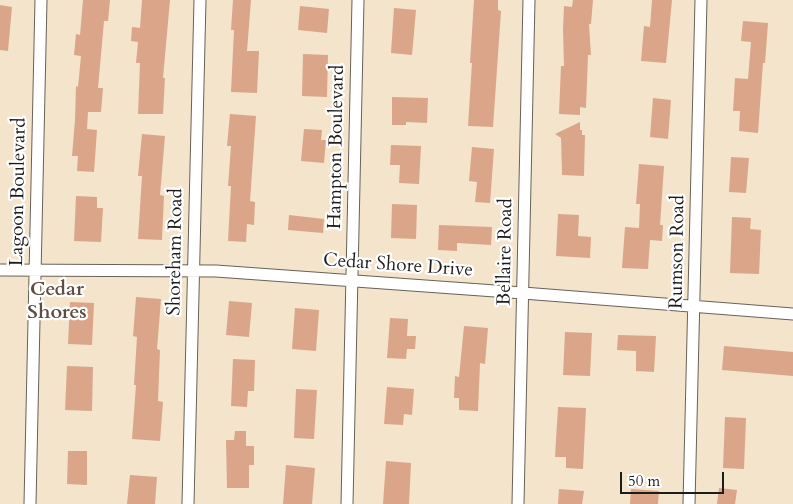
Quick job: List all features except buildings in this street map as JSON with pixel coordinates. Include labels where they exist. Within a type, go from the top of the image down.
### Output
[{"type":"street","name":"Lagoon Boulevard","points":[[30,504],[41,0]]},
{"type":"street","name":"Shoreham Road","points":[[188,504],[200,0]]},
{"type":"street","name":"Hampton Boulevard","points":[[347,504],[358,0]]},
{"type":"street","name":"Bellaire Road","points":[[518,504],[529,0]]},
{"type":"street","name":"Rumson Road","points":[[689,504],[701,0]]},
{"type":"street","name":"Cedar Shore Drive","points":[[0,270],[216,271],[793,314]]},
{"type":"district","name":"Cedar Shores","points":[[57,302]]}]
